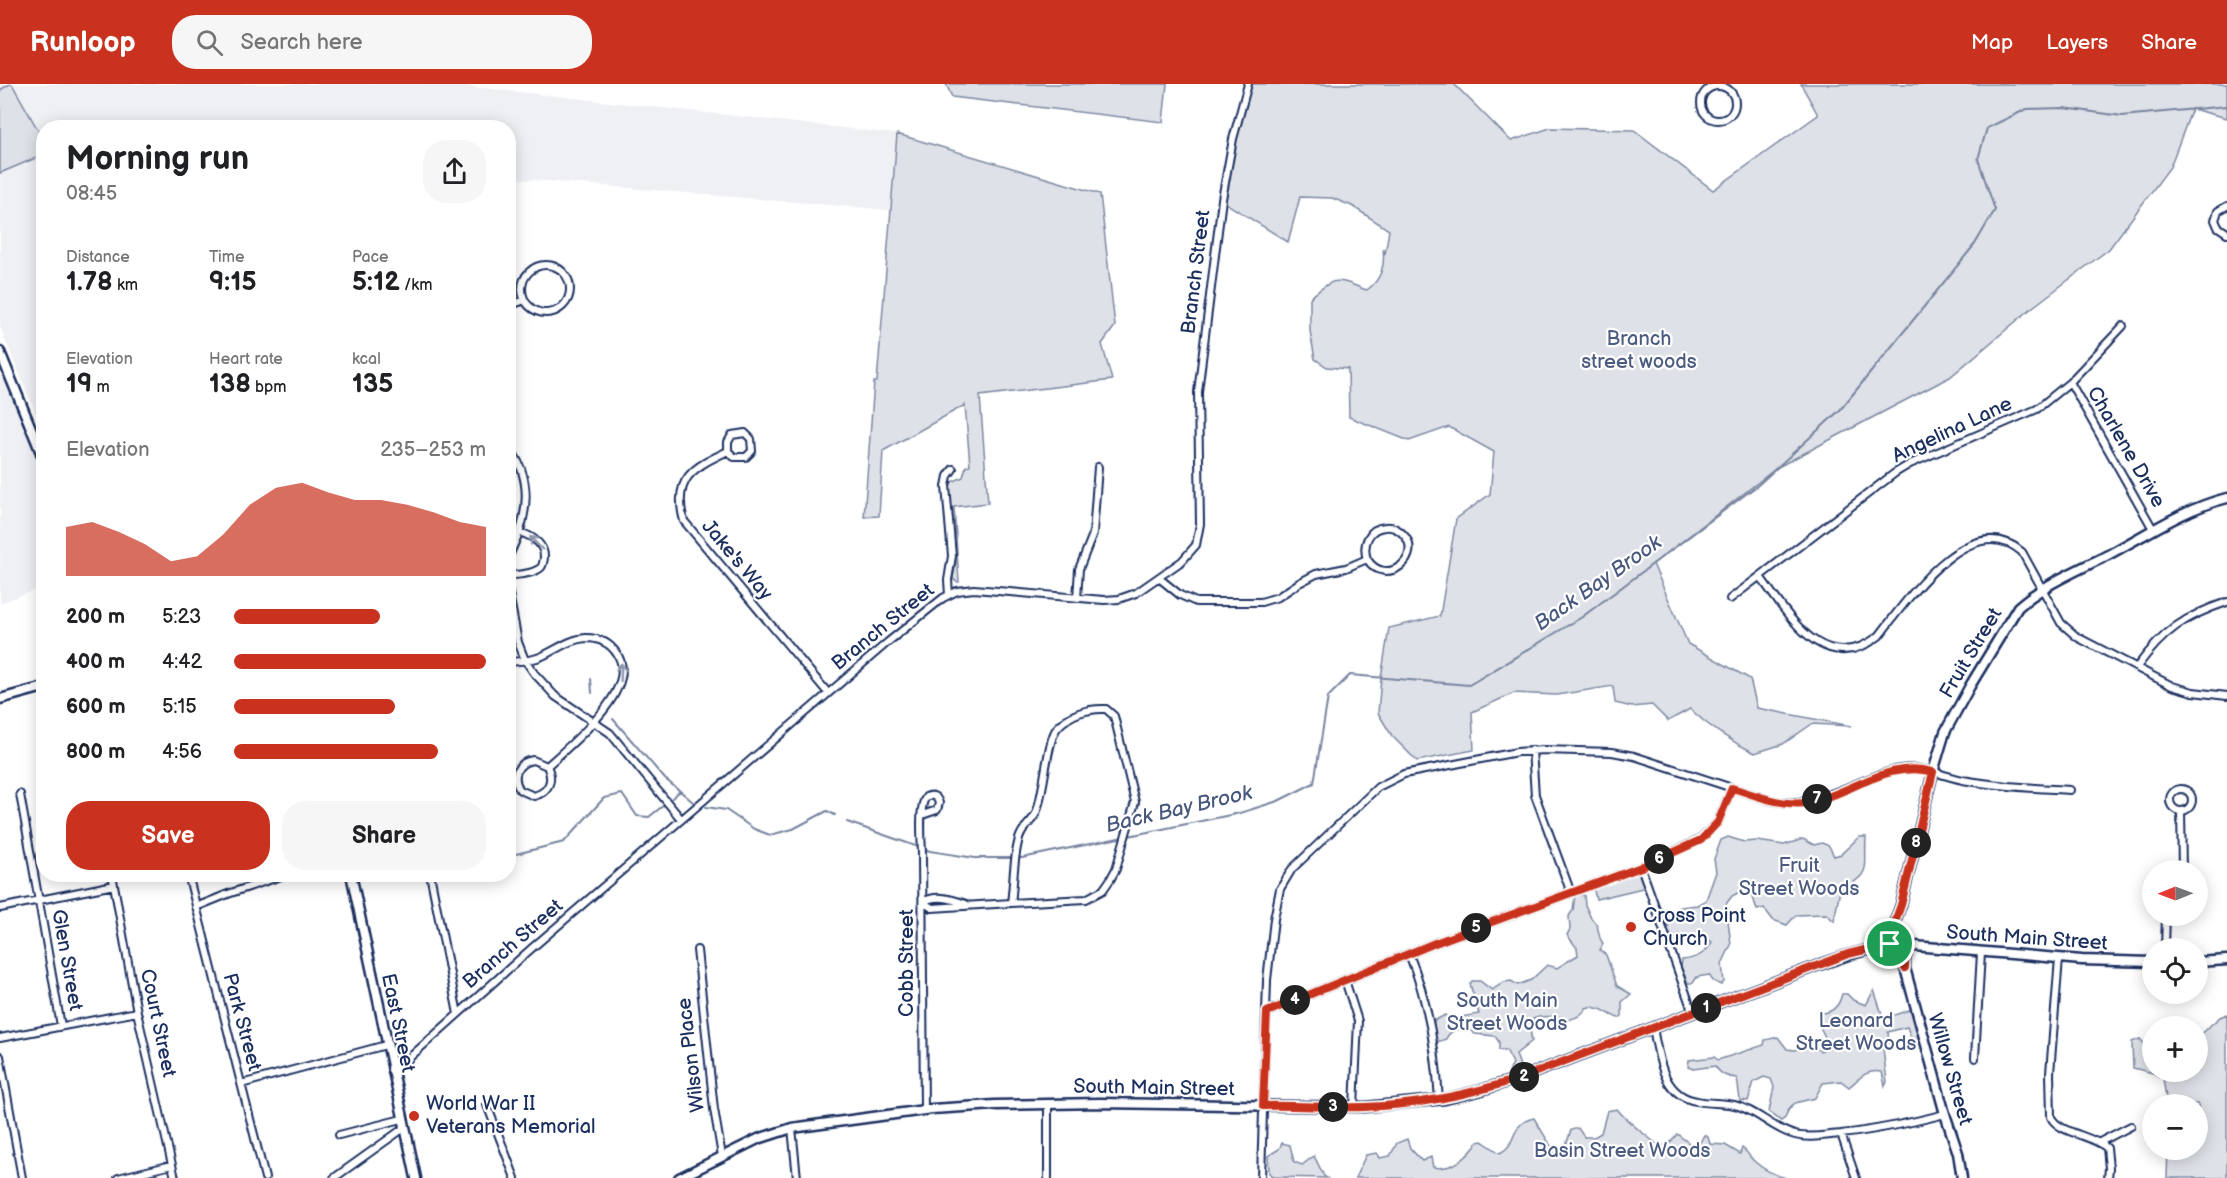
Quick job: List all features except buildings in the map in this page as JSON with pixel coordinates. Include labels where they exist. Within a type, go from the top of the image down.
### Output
[{"type":"main road","points":[[0,352],[36,440]]},
{"type":"main road","name":"Fruit Street","points":[[1890,944],[1890,935],[1901,905],[1933,772],[1951,720],[2011,617],[2027,600],[2044,589],[2193,508],[2227,498]]},
{"type":"main road","points":[[0,699],[36,689]]},
{"type":"main road","name":"East Street","points":[[353,882],[391,1070],[416,1178]]},
{"type":"main road","points":[[1890,944],[1899,954],[1905,968]]},
{"type":"main road","name":"South Main Street","points":[[680,1178],[758,1139],[792,1128],[924,1110],[1048,1104],[1354,1107],[1439,1100],[1520,1078],[1848,954],[1890,944],[1981,953],[2142,962]]},
{"type":"main road","points":[[1905,968],[1905,958],[1910,946]]},
{"type":"main road","points":[[2208,961],[2227,960]]},
{"type":"main road","name":"Willow Street","points":[[1905,968],[1958,1153],[1962,1178]]},
{"type":"street","name":"Branch Street","points":[[391,1070],[399,1067],[681,819],[938,601],[949,595],[974,589],[1104,600],[1119,599],[1136,594],[1190,554],[1199,535],[1198,392],[1222,199],[1233,139],[1248,84]]},
{"type":"street","points":[[1712,86],[1731,92],[1734,99],[1733,111],[1721,120],[1711,119],[1702,109],[1703,96],[1712,86]]},
{"type":"street","points":[[2227,206],[2218,211],[2216,220],[2218,227],[2227,233]]},
{"type":"street","points":[[544,265],[554,266],[568,279],[570,294],[566,303],[559,310],[550,314],[540,313],[531,308],[525,300],[522,291],[523,282],[535,268],[544,265]]},
{"type":"street","points":[[516,303],[525,300]]},
{"type":"street","name":"Angelina Lane","points":[[1730,599],[1761,578],[1895,473],[2037,409],[2070,382],[2123,326]]},
{"type":"street","name":"Charlene Drive","points":[[2070,382],[2153,529]]},
{"type":"street","name":"Jake's Way","points":[[736,433],[745,433],[752,439],[752,451],[746,457],[734,457],[728,451],[728,442],[736,433]]},
{"type":"street","name":"Jake's Way","points":[[728,451],[701,463],[689,474],[681,492],[680,501],[684,521],[828,693]]},
{"type":"street","points":[[516,456],[526,490],[523,521],[516,540]]},
{"type":"street","points":[[1077,598],[1080,569],[1093,534],[1098,467]]},
{"type":"street","points":[[949,595],[948,583],[952,556],[946,486],[953,469]]},
{"type":"street","points":[[1383,527],[1393,528],[1407,539],[1409,552],[1406,561],[1399,568],[1390,571],[1381,570],[1367,559],[1366,541],[1375,530],[1383,527]]},
{"type":"street","points":[[516,575],[536,571],[540,569],[544,561],[541,545],[528,535],[519,532]]},
{"type":"street","points":[[1761,578],[1809,638],[1832,649],[1844,650],[1860,646],[1879,636],[1934,570],[1973,542],[1987,539],[2015,545],[2030,563],[2061,623],[2069,632],[2088,644],[2182,689],[2227,696]]},
{"type":"street","points":[[1159,578],[1179,596],[1196,602],[1261,602],[1278,597],[1316,574],[1346,568],[1367,559]]},
{"type":"street","points":[[2137,667],[2153,644],[2170,630],[2188,618],[2227,602]]},
{"type":"street","points":[[516,631],[525,660],[542,684],[555,696],[610,733],[681,819]]},
{"type":"street","points":[[516,661],[538,659],[583,638],[601,640],[608,644],[619,657],[622,677],[616,692],[594,722],[547,766]]},
{"type":"street","points":[[923,902],[932,908],[953,908],[966,904],[1011,903],[1075,900],[1095,895],[1102,890],[1110,880],[1135,802],[1114,716],[1106,709],[1092,708],[1082,711],[1065,721],[1054,733],[1036,814],[1021,832],[1011,903]]},
{"type":"street","points":[[1261,1178],[1267,980],[1276,901],[1283,880],[1292,869],[1369,795],[1387,781],[1415,772],[1532,750],[1623,753],[1780,802],[1805,802],[1900,770],[1920,769],[1966,781],[1993,785],[2070,790]]},
{"type":"street","points":[[1532,750],[1535,795],[1571,892]]},
{"type":"street","points":[[516,774],[523,763],[533,760],[547,766]]},
{"type":"street","points":[[516,779],[520,790],[534,796],[543,792],[551,780],[547,766]]},
{"type":"street","points":[[1267,1012],[1409,954],[1641,867],[1701,840],[1718,822],[1732,788]]},
{"type":"street","name":"Glen Street","points":[[20,794],[36,879]]},
{"type":"street","points":[[2181,811],[2182,860]]},
{"type":"street","name":"Cobb Street","points":[[922,815],[924,1110]]},
{"type":"street","points":[[1641,867],[1693,1013]]},
{"type":"street","name":"Glen Street","points":[[37,882],[61,1026]]},
{"type":"street","name":"Court Street","points":[[113,882],[137,1012],[176,1178]]},
{"type":"street","name":"Park Street","points":[[190,882],[265,1178]]},
{"type":"street","points":[[196,907],[263,882]]},
{"type":"street","points":[[432,882],[458,1014]]},
{"type":"street","points":[[0,908],[114,885]]},
{"type":"street","name":"Wilson Place","points":[[697,950],[714,1109],[722,1156]]},
{"type":"street","points":[[1974,1058],[1981,953]]},
{"type":"street","points":[[1409,954],[1418,976],[1429,1018],[1439,1100]]},
{"type":"street","points":[[2059,958],[2050,1073],[2051,1117],[2059,1127],[2100,1142],[2106,1148],[2108,1178]]},
{"type":"street","points":[[1345,980],[1358,1021],[1354,1107]]},
{"type":"street","points":[[0,1038],[137,1012]]},
{"type":"street","points":[[1653,1028],[1666,1080],[1677,1095],[1694,1101],[1738,1106],[1796,1136],[1875,1131],[1945,1114]]},
{"type":"street","points":[[241,1084],[386,1045]]},
{"type":"street","points":[[0,1056],[22,1178]]},
{"type":"street","points":[[1048,1104],[1048,1178]]},
{"type":"street","points":[[487,1105],[515,1178]]},
{"type":"street","points":[[339,1136],[403,1124]]},
{"type":"street","points":[[334,1178],[403,1124]]},
{"type":"street","points":[[2100,1142],[2131,1126]]},
{"type":"street","points":[[792,1128],[797,1178]]},
{"type":"street","points":[[1841,1134],[1857,1178]]},
{"type":"street","points":[[118,1178],[172,1165]]},
{"type":"shaded area","points":[[0,84],[447,84],[897,134],[890,210],[516,179],[516,120],[36,120],[36,414],[0,327]]},
{"type":"shaded area","points":[[0,369],[36,457],[36,590],[0,603]]},
{"type":"green space","points":[[12,84],[36,127],[36,158],[0,173],[0,90]]},
{"type":"green space","points":[[946,84],[1167,84],[1163,122],[952,97]]},
{"type":"green space","name":"Branch street woods","points":[[1246,84],[1454,84],[1511,141],[1550,128],[1634,130],[1713,190],[1818,115],[1801,84],[2227,84],[2227,118],[2192,109],[2170,167],[2109,249],[2033,307],[1950,377],[1778,467],[1653,564],[1688,644],[1750,679],[1757,708],[1851,726],[1812,724],[1783,744],[1755,753],[1721,734],[1690,709],[1668,721],[1652,705],[1632,707],[1615,703],[1613,686],[1557,695],[1514,693],[1472,712],[1474,750],[1417,761],[1392,736],[1378,713],[1389,628],[1440,616],[1456,519],[1490,494],[1494,452],[1449,427],[1409,441],[1349,417],[1348,369],[1327,367],[1315,359],[1310,331],[1310,298],[1331,282],[1349,283],[1367,290],[1372,286],[1381,271],[1383,248],[1385,254],[1389,230],[1352,206],[1332,198],[1300,197],[1288,242],[1222,201]]},
{"type":"green space","points":[[897,134],[1100,194],[1115,326],[1102,344],[1112,380],[980,396],[988,503],[954,507],[959,582],[953,578],[956,563],[949,488],[952,482],[963,477],[966,466],[970,465],[965,405],[883,451],[879,516],[864,517]]},
{"type":"green space","name":"Fruit Street Woods","points":[[1728,837],[1744,842],[1757,841],[1784,845],[1803,839],[1814,845],[1822,843],[1829,846],[1834,856],[1841,854],[1859,837],[1866,837],[1865,870],[1858,879],[1840,890],[1834,921],[1826,914],[1796,915],[1787,925],[1773,920],[1764,908],[1757,910],[1752,894],[1747,888],[1732,896],[1726,904],[1731,945],[1722,964],[1724,982],[1721,985],[1713,981],[1709,975],[1697,977],[1693,983],[1688,983],[1681,967],[1682,960],[1699,955],[1712,942],[1704,937],[1693,935],[1677,945],[1669,933],[1666,913],[1681,907],[1697,905],[1706,900],[1716,872],[1714,859],[1721,840]]},
{"type":"green space","points":[[1636,870],[1640,871],[1647,887],[1596,899],[1593,887]]},
{"type":"green space","name":"South Main Street Woods","points":[[1575,895],[1584,895],[1585,905],[1597,925],[1603,944],[1600,950],[1606,955],[1617,986],[1631,994],[1622,1002],[1622,1016],[1616,1017],[1593,1006],[1586,1008],[1576,1017],[1563,1021],[1562,1017],[1533,1019],[1530,1030],[1532,1041],[1516,1054],[1522,1072],[1507,1077],[1513,1063],[1506,1050],[1499,1050],[1499,1042],[1495,1036],[1475,1034],[1467,1028],[1454,1031],[1446,1039],[1437,1042],[1434,1034],[1434,1021],[1445,1015],[1449,1019],[1479,1014],[1470,984],[1472,981],[1480,981],[1492,990],[1504,982],[1511,981],[1518,985],[1531,980],[1547,965],[1557,968],[1578,955],[1577,948],[1567,935]]},
{"type":"green space","name":"Leonard Street Woods","points":[[1874,990],[1882,1014],[1886,1018],[1909,1010],[1912,1012],[1920,1041],[1912,1040],[1907,1027],[1888,1032],[1889,1042],[1883,1048],[1887,1082],[1885,1086],[1882,1072],[1876,1071],[1864,1075],[1849,1087],[1841,1081],[1823,1083],[1815,1098],[1793,1105],[1781,1121],[1769,1112],[1774,1087],[1771,1079],[1764,1077],[1754,1082],[1748,1101],[1740,1100],[1737,1078],[1724,1075],[1715,1066],[1693,1069],[1688,1067],[1689,1060],[1714,1057],[1718,1060],[1764,1045],[1765,1040],[1778,1037],[1787,1049],[1813,1046],[1820,1051],[1830,1047],[1821,1029],[1818,1016],[1835,1008],[1842,994],[1847,994],[1853,1000],[1866,1005]]},
{"type":"green space","points":[[2227,1014],[2227,1178],[2167,1178],[2168,1160],[2208,1160],[2208,1094],[2165,1094],[2164,1082],[2208,1082],[2208,1027]]},
{"type":"green space","points":[[2140,1039],[2142,1041],[2142,1070],[2133,1068],[2132,1042]]},
{"type":"green space","name":"Basin Street Woods","points":[[1617,1109],[1659,1146],[1668,1145],[1677,1134],[1693,1146],[1698,1146],[1704,1135],[1708,1137],[1710,1144],[1725,1145],[1740,1154],[1742,1148],[1762,1167],[1786,1178],[1355,1178],[1366,1155],[1377,1153],[1380,1158],[1390,1156],[1397,1143],[1407,1139],[1410,1148],[1422,1161],[1431,1157],[1433,1167],[1446,1167],[1459,1162],[1478,1142],[1482,1141],[1500,1153],[1510,1145],[1520,1125],[1534,1118],[1555,1153],[1564,1151],[1571,1130],[1578,1128],[1584,1137],[1594,1137],[1601,1133],[1607,1111]]},
{"type":"green space","points":[[1282,1143],[1290,1145],[1294,1162],[1302,1165],[1314,1156],[1327,1178],[1273,1177],[1269,1173],[1268,1156],[1279,1149]]},
{"type":"waterway","name":"Back Bay Brook","points":[[847,822],[930,851],[975,858],[1022,858],[1240,813],[1278,801],[1314,783],[1328,697],[1350,675],[1469,685],[1582,617],[1758,485],[1840,410],[1975,244],[1995,210],[1978,159],[1987,128],[2027,109],[2064,108],[2122,116],[2227,106]]},
{"type":"waterway","points":[[591,679],[592,693]]},
{"type":"waterway","points":[[613,719],[665,779],[680,791]]},
{"type":"waterway","name":"Back Bay Brook","points":[[672,798],[680,791],[693,802]]},
{"type":"waterway","name":"Back Bay Brook","points":[[516,854],[564,842],[604,798],[622,794],[637,816],[649,817],[664,805]]},
{"type":"waterway","name":"Back Bay Brook","points":[[706,807],[726,810],[754,829],[770,835],[793,829],[827,811],[835,815]]},
{"type":"place","name":"Cross Point Church","points":[[1631,927]]},
{"type":"place","name":"World War II Veterans Memorial","points":[[414,1116]]},
{"type":"route","points":[[1890,944],[1848,954],[1520,1078],[1461,1096],[1378,1106],[1263,1106],[1267,1012],[1435,943],[1641,867],[1701,840],[1718,822],[1732,788],[1780,802],[1805,802],[1820,799],[1900,770],[1910,768],[1933,772],[1901,905],[1890,935],[1890,944],[1899,954],[1905,968],[1905,958],[1910,946],[1890,944]]}]
